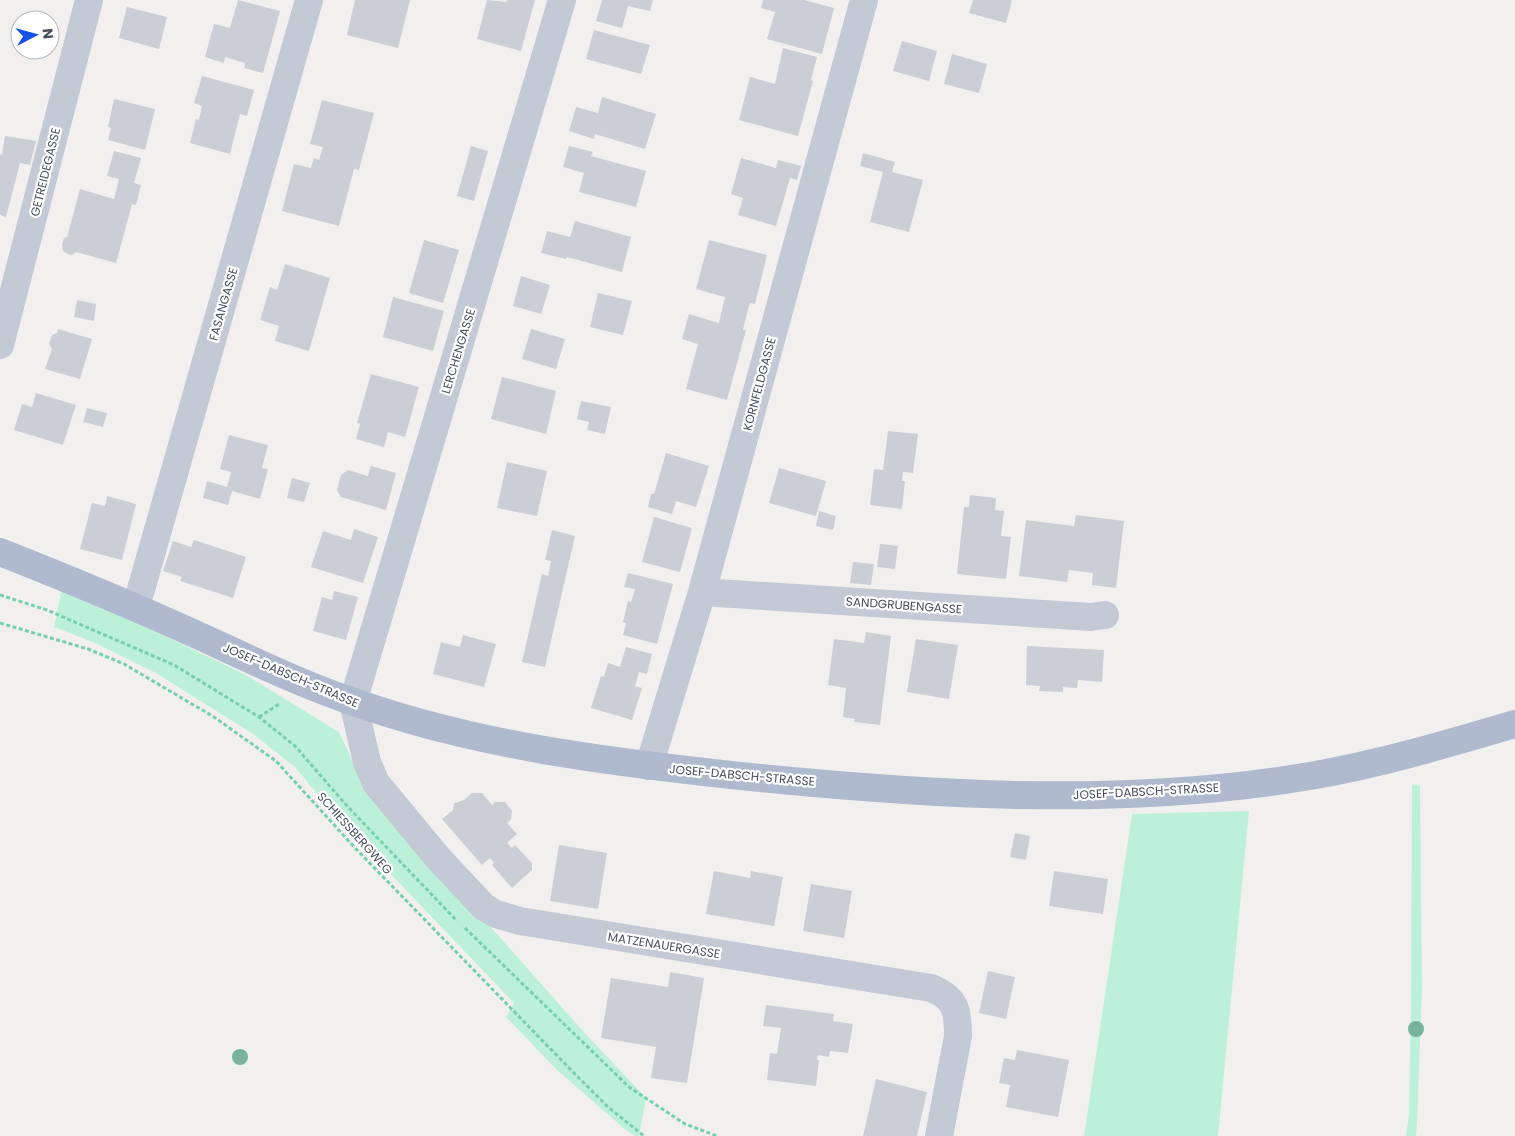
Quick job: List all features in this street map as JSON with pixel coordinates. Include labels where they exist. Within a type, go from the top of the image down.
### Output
[{"type":"main road","name":"JOSEF-DABSCH-STRASSE","points":[[0,552],[136,607],[298,680],[353,702],[416,722],[480,739],[649,766],[771,779],[924,790],[1064,794],[1159,793],[1226,787],[1312,775],[1416,753],[1515,724]]},
{"type":"street","name":"GETREIDEGASSE","points":[[0,345],[89,0]]},
{"type":"street","name":"FASANGASSE","points":[[136,607],[309,0]]},
{"type":"street","name":"LERCHENGASSE","points":[[353,702],[562,0]]},
{"type":"street","name":"KORNFELDGASSE","points":[[649,766],[702,592],[864,0]]},
{"type":"street","name":"SANDGRUBENGASSE","points":[[702,592],[1091,617],[1105,615]]},
{"type":"street","name":"MATZENAUERGASSE","points":[[353,702],[367,762],[376,783],[438,858],[484,907],[496,914],[520,921],[931,988],[942,992],[951,1000],[956,1011],[958,1029],[939,1136]]},
{"type":"path","points":[[0,595],[47,610],[174,665],[259,717],[295,746],[348,807],[428,892],[630,1087],[685,1124],[717,1136]]},
{"type":"path","name":"SCHIESSBERGWEG","points":[[0,623],[88,649],[124,664],[214,717],[276,761],[356,849],[571,1070],[608,1107],[644,1136]]},
{"type":"green space","points":[[62,587],[244,674],[339,732],[362,782],[582,1030],[646,1098],[639,1136],[635,1136],[627,1131],[557,1070],[506,1017],[514,1003],[339,820],[295,767],[253,734],[156,673],[95,643],[54,627]]},
{"type":"green space","points":[[1412,784],[1420,786],[1422,989],[1416,1136],[1406,1136],[1409,1115],[1411,1008]]},
{"type":"green space","points":[[1249,811],[1218,1136],[1084,1136],[1132,814]]},
{"type":"building","points":[[238,0],[280,11],[263,73],[244,68],[245,63],[225,57],[224,63],[205,57],[214,24],[230,28]]},
{"type":"building","points":[[355,0],[410,0],[398,48],[347,35]]},
{"type":"building","points":[[487,0],[506,2],[507,0],[535,0],[521,51],[477,39]]},
{"type":"building","points":[[602,0],[653,0],[650,11],[628,6],[622,28],[596,21]]},
{"type":"building","points":[[763,0],[804,0],[834,8],[822,54],[767,39],[775,12],[761,8]]},
{"type":"building","points":[[973,0],[1012,0],[1006,23],[969,13]]},
{"type":"building","points":[[127,7],[167,17],[159,49],[119,38]]},
{"type":"building","points":[[594,30],[650,45],[641,74],[586,59]]},
{"type":"building","points":[[902,41],[937,51],[929,81],[893,71]]},
{"type":"building","points":[[783,48],[817,57],[811,80],[813,81],[798,136],[739,120],[750,77],[775,84]]},
{"type":"building","points":[[952,54],[987,64],[979,93],[944,84]]},
{"type":"building","points":[[202,76],[254,90],[247,116],[240,114],[230,154],[190,143],[196,119],[199,120],[202,106],[194,103]]},
{"type":"building","points":[[602,97],[656,114],[645,149],[595,134],[594,139],[569,131],[576,107],[598,113]]},
{"type":"building","points":[[114,99],[155,109],[145,150],[108,140],[111,128],[108,127]]},
{"type":"building","points":[[322,100],[374,113],[359,170],[354,169],[339,226],[282,211],[294,164],[311,168],[314,158],[319,160],[323,147],[310,144]]},
{"type":"building","points":[[5,136],[36,141],[30,165],[20,163],[6,217],[0,215],[0,154],[2,155]]},
{"type":"building","points":[[471,146],[488,151],[474,201],[457,196]]},
{"type":"building","points":[[569,146],[593,152],[591,156],[646,171],[636,207],[579,192],[584,173],[563,167]]},
{"type":"building","points":[[114,151],[141,158],[134,183],[141,185],[136,205],[132,204],[116,263],[76,252],[72,255],[68,254],[63,251],[62,245],[64,238],[67,237],[80,189],[114,199],[119,179],[107,176]]},
{"type":"building","points":[[863,153],[895,162],[892,172],[923,180],[909,232],[870,222],[883,172],[860,166]]},
{"type":"building","points":[[741,158],[776,168],[778,160],[801,166],[797,180],[790,178],[776,226],[738,215],[743,198],[731,194]]},
{"type":"building","points":[[575,221],[631,237],[622,272],[567,257],[566,259],[541,253],[547,231],[570,237]]},
{"type":"building","points":[[424,240],[459,250],[443,303],[409,293]]},
{"type":"building","points":[[709,240],[767,255],[755,304],[750,303],[747,313],[743,330],[746,330],[727,400],[686,389],[698,344],[682,339],[689,314],[719,323],[725,297],[696,289]]},
{"type":"building","points":[[285,264],[330,278],[309,351],[275,341],[279,326],[260,320],[270,287],[277,290]]},
{"type":"building","points":[[521,276],[550,285],[541,314],[513,306]]},
{"type":"building","points":[[598,293],[632,301],[623,335],[590,327]]},
{"type":"building","points":[[393,297],[444,311],[433,351],[383,337]]},
{"type":"building","points":[[77,300],[96,304],[94,321],[74,317]]},
{"type":"building","points":[[58,329],[92,339],[80,379],[45,369],[52,349],[49,344],[52,335],[57,333]]},
{"type":"building","points":[[531,329],[565,339],[556,369],[522,359]]},
{"type":"building","points":[[371,374],[419,387],[405,437],[388,432],[384,447],[356,439],[360,424],[357,423]]},
{"type":"building","points":[[502,377],[556,391],[546,434],[491,419]]},
{"type":"building","points":[[36,393],[76,405],[63,445],[14,430],[22,404],[32,407]]},
{"type":"building","points":[[581,401],[611,407],[605,434],[587,430],[589,422],[577,419]]},
{"type":"building","points":[[87,408],[107,413],[103,427],[83,422]]},
{"type":"building","points":[[888,431],[918,434],[913,473],[903,472],[902,481],[905,481],[902,509],[870,505],[874,469],[883,470]]},
{"type":"building","points":[[229,435],[268,445],[262,468],[268,469],[260,499],[232,491],[228,505],[203,498],[207,481],[227,487],[231,472],[220,469]]},
{"type":"building","points":[[666,453],[709,466],[696,507],[676,501],[672,514],[648,507],[651,494],[654,494]]},
{"type":"building","points":[[507,462],[547,471],[537,516],[497,508]]},
{"type":"building","points":[[371,466],[396,473],[386,510],[341,497],[337,490],[341,475],[348,470],[368,476]]},
{"type":"building","points":[[779,468],[826,481],[816,516],[769,503]]},
{"type":"building","points":[[292,478],[310,483],[304,502],[287,498]]},
{"type":"building","points":[[970,495],[996,498],[995,510],[1004,511],[1001,536],[1011,537],[1006,579],[957,574],[964,507],[969,507]]},
{"type":"building","points":[[107,496],[136,504],[122,560],[80,549],[92,503],[105,506]]},
{"type":"building","points":[[819,511],[836,516],[833,530],[816,526]]},
{"type":"building","points":[[1076,515],[1124,521],[1116,588],[1092,585],[1093,573],[1069,570],[1067,582],[1019,576],[1026,520],[1074,526]]},
{"type":"building","points":[[654,517],[692,528],[680,572],[642,562]]},
{"type":"building","points":[[354,529],[378,537],[363,583],[311,567],[323,531],[351,540]]},
{"type":"building","points":[[552,530],[575,536],[545,667],[522,662],[542,574],[548,576],[551,561],[545,560]]},
{"type":"building","points":[[194,540],[246,557],[233,598],[180,581],[182,577],[163,571],[173,541],[191,547]]},
{"type":"building","points":[[880,544],[898,546],[895,569],[877,567]]},
{"type":"building","points":[[853,562],[874,564],[871,585],[850,583]]},
{"type":"building","points":[[628,573],[673,584],[657,644],[623,635],[626,623],[623,622],[628,601],[631,602],[635,589],[624,587]]},
{"type":"building","points":[[334,591],[358,597],[346,640],[313,631],[322,597],[332,600]]},
{"type":"building","points":[[866,632],[891,636],[880,725],[854,722],[855,719],[843,717],[846,688],[828,685],[834,639],[864,643]]},
{"type":"building","points":[[463,635],[496,644],[484,687],[433,674],[441,642],[460,647]]},
{"type":"building","points":[[916,639],[958,645],[949,699],[907,692]]},
{"type":"building","points":[[1027,646],[1104,650],[1102,682],[1078,680],[1077,688],[1063,687],[1063,692],[1039,691],[1040,686],[1026,685]]},
{"type":"building","points":[[626,647],[652,654],[647,674],[639,672],[635,686],[642,688],[632,720],[591,708],[601,676],[604,677],[608,663],[620,667]]},
{"type":"building","points":[[472,793],[482,793],[492,805],[495,802],[505,802],[512,811],[511,819],[507,823],[517,834],[507,843],[512,848],[515,845],[532,863],[532,870],[512,888],[492,865],[494,863],[490,858],[482,865],[442,819],[453,810],[454,803],[464,800]]},
{"type":"building","points":[[1015,833],[1030,836],[1026,860],[1010,857]]},
{"type":"building","points":[[559,845],[607,853],[598,909],[550,901]]},
{"type":"building","points":[[714,871],[750,878],[751,871],[783,877],[774,926],[706,914]]},
{"type":"building","points":[[1054,871],[1108,879],[1103,914],[1049,906]]},
{"type":"building","points":[[811,884],[852,891],[844,938],[803,931]]},
{"type":"building","points":[[988,971],[1015,977],[1006,1019],[979,1013]]},
{"type":"building","points":[[670,972],[704,978],[687,1083],[651,1078],[656,1047],[601,1038],[611,978],[668,987]]},
{"type":"building","points":[[766,1005],[834,1014],[833,1021],[853,1024],[848,1053],[830,1051],[829,1057],[818,1055],[816,1086],[767,1080],[770,1053],[777,1054],[781,1028],[763,1026]]},
{"type":"building","points":[[1017,1050],[1069,1060],[1058,1117],[1006,1107],[1010,1085],[999,1083],[1004,1058],[1015,1060]]},
{"type":"building","points":[[876,1079],[927,1092],[917,1136],[863,1136]]}]
